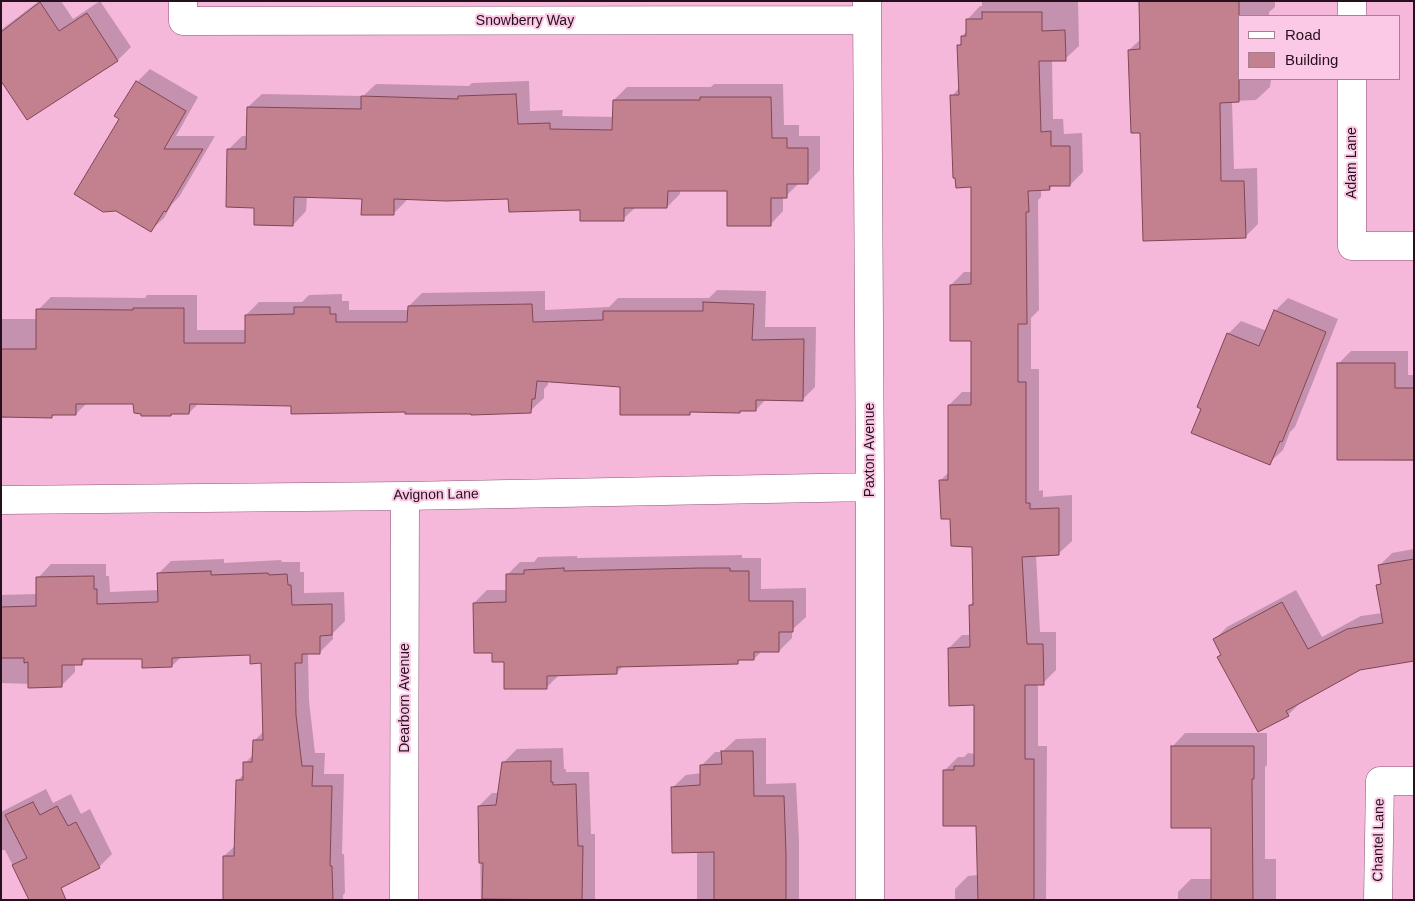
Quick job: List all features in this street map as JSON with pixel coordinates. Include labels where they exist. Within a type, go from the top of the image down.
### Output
[{"type":"street","points":[[1352,1],[1352,15]]},
{"type":"street","name":"Snowberry Way","points":[[183,11],[867,11]]},
{"type":"street","name":"Paxton Avenue","points":[[867,11],[870,900]]},
{"type":"street","name":"Adam Lane","points":[[1352,80],[1352,246],[1414,246]]},
{"type":"street","name":"Avignon Lane","points":[[1,500],[405,496],[870,487]]},
{"type":"street","name":"Dearborn Avenue","points":[[404,900],[405,496]]},
{"type":"street","name":"Chantel Lane","points":[[1378,900],[1380,781],[1414,780]]},
{"type":"building","points":[[1139,1],[1239,1],[1239,102],[1220,103],[1221,181],[1244,181],[1246,238],[1143,241],[1140,133],[1131,133],[1128,50],[1140,49]]},
{"type":"building","points":[[40,2],[59,31],[87,13],[118,61],[27,120],[1,81],[1,32]]},
{"type":"building","points":[[982,12],[1042,12],[1042,31],[1065,30],[1066,61],[1039,61],[1041,132],[1051,131],[1051,146],[1070,146],[1070,186],[1049,186],[1050,190],[1028,191],[1029,212],[1026,212],[1027,324],[1018,324],[1018,382],[1026,382],[1026,503],[1030,503],[1030,509],[1059,508],[1059,555],[1022,557],[1027,644],[1043,644],[1044,685],[1025,685],[1025,759],[1034,759],[1034,900],[978,900],[976,826],[943,826],[943,770],[954,770],[954,766],[974,766],[974,705],[949,706],[948,648],[970,647],[969,605],[973,605],[972,547],[951,546],[950,519],[941,519],[939,480],[948,480],[948,405],[971,405],[971,341],[950,341],[950,285],[971,284],[971,187],[956,188],[955,178],[953,178],[950,95],[959,95],[957,45],[961,45],[961,36],[966,36],[966,19],[982,19]]},
{"type":"building","points":[[136,81],[186,111],[164,149],[203,149],[166,212],[164,211],[151,232],[116,211],[103,212],[74,194],[119,119],[114,116]]},
{"type":"building","points":[[516,94],[518,124],[550,123],[550,129],[612,130],[613,100],[700,100],[700,97],[771,97],[772,138],[787,138],[787,148],[808,148],[808,184],[787,184],[787,198],[771,198],[771,226],[727,226],[727,191],[668,191],[667,208],[624,208],[624,221],[580,221],[580,210],[509,212],[508,199],[446,201],[394,199],[394,215],[361,215],[362,199],[294,197],[293,226],[254,225],[254,208],[226,207],[227,149],[246,149],[247,107],[361,109],[361,96],[458,99],[458,96]]},
{"type":"building","points":[[703,302],[754,304],[752,340],[804,339],[803,401],[756,400],[756,411],[740,411],[740,413],[690,412],[690,415],[620,415],[620,387],[537,381],[535,399],[532,399],[531,413],[471,415],[405,414],[405,412],[291,414],[291,406],[190,404],[189,414],[141,416],[141,414],[134,413],[133,404],[76,404],[76,415],[52,415],[52,418],[1,417],[1,349],[36,349],[36,309],[133,310],[133,308],[184,308],[184,343],[245,343],[245,315],[294,314],[294,307],[330,307],[330,314],[336,314],[336,322],[407,322],[408,306],[532,304],[533,322],[603,320],[603,311],[703,311]]},
{"type":"building","points":[[1274,310],[1326,332],[1282,442],[1280,441],[1270,465],[1191,433],[1201,409],[1197,407],[1227,333],[1259,346]]},
{"type":"building","points":[[1337,363],[1395,363],[1395,388],[1414,388],[1414,460],[1337,460]]},
{"type":"building","points":[[1414,559],[1414,661],[1360,670],[1286,711],[1289,716],[1258,732],[1217,657],[1221,655],[1213,639],[1282,602],[1308,649],[1347,629],[1383,623],[1376,585],[1381,584],[1378,565]]},
{"type":"building","points":[[564,568],[564,571],[730,568],[730,571],[749,571],[749,601],[793,601],[793,632],[779,632],[779,652],[754,652],[754,660],[738,660],[738,664],[617,667],[617,674],[547,676],[547,689],[504,689],[504,662],[492,662],[492,653],[474,653],[473,603],[506,602],[506,574],[524,574],[524,570]]},
{"type":"building","points":[[211,571],[211,575],[287,574],[288,585],[291,585],[292,605],[332,604],[332,635],[320,636],[320,654],[302,654],[302,663],[295,663],[296,715],[302,766],[313,766],[312,786],[332,786],[330,866],[332,866],[333,900],[223,900],[223,856],[234,856],[236,780],[243,780],[243,762],[252,762],[253,740],[263,740],[261,663],[250,664],[250,655],[172,658],[172,667],[142,668],[142,659],[82,659],[82,665],[62,665],[62,687],[28,688],[28,662],[24,663],[24,658],[1,658],[1,607],[36,606],[36,577],[94,576],[94,589],[97,589],[97,604],[158,602],[157,573]]},
{"type":"building","points":[[1171,746],[1254,746],[1254,779],[1252,779],[1253,900],[1211,900],[1211,828],[1171,828]]},
{"type":"building","points":[[721,751],[753,751],[754,796],[784,796],[786,900],[714,900],[714,852],[672,853],[671,787],[700,785],[700,765],[722,764]]},
{"type":"building","points":[[551,761],[551,782],[553,782],[553,785],[576,784],[578,846],[583,846],[582,900],[482,899],[483,863],[479,863],[478,806],[496,805],[502,762]]},
{"type":"building","points":[[33,802],[40,815],[57,806],[68,826],[76,822],[100,868],[61,888],[66,900],[29,900],[12,865],[27,858],[5,815]]}]
